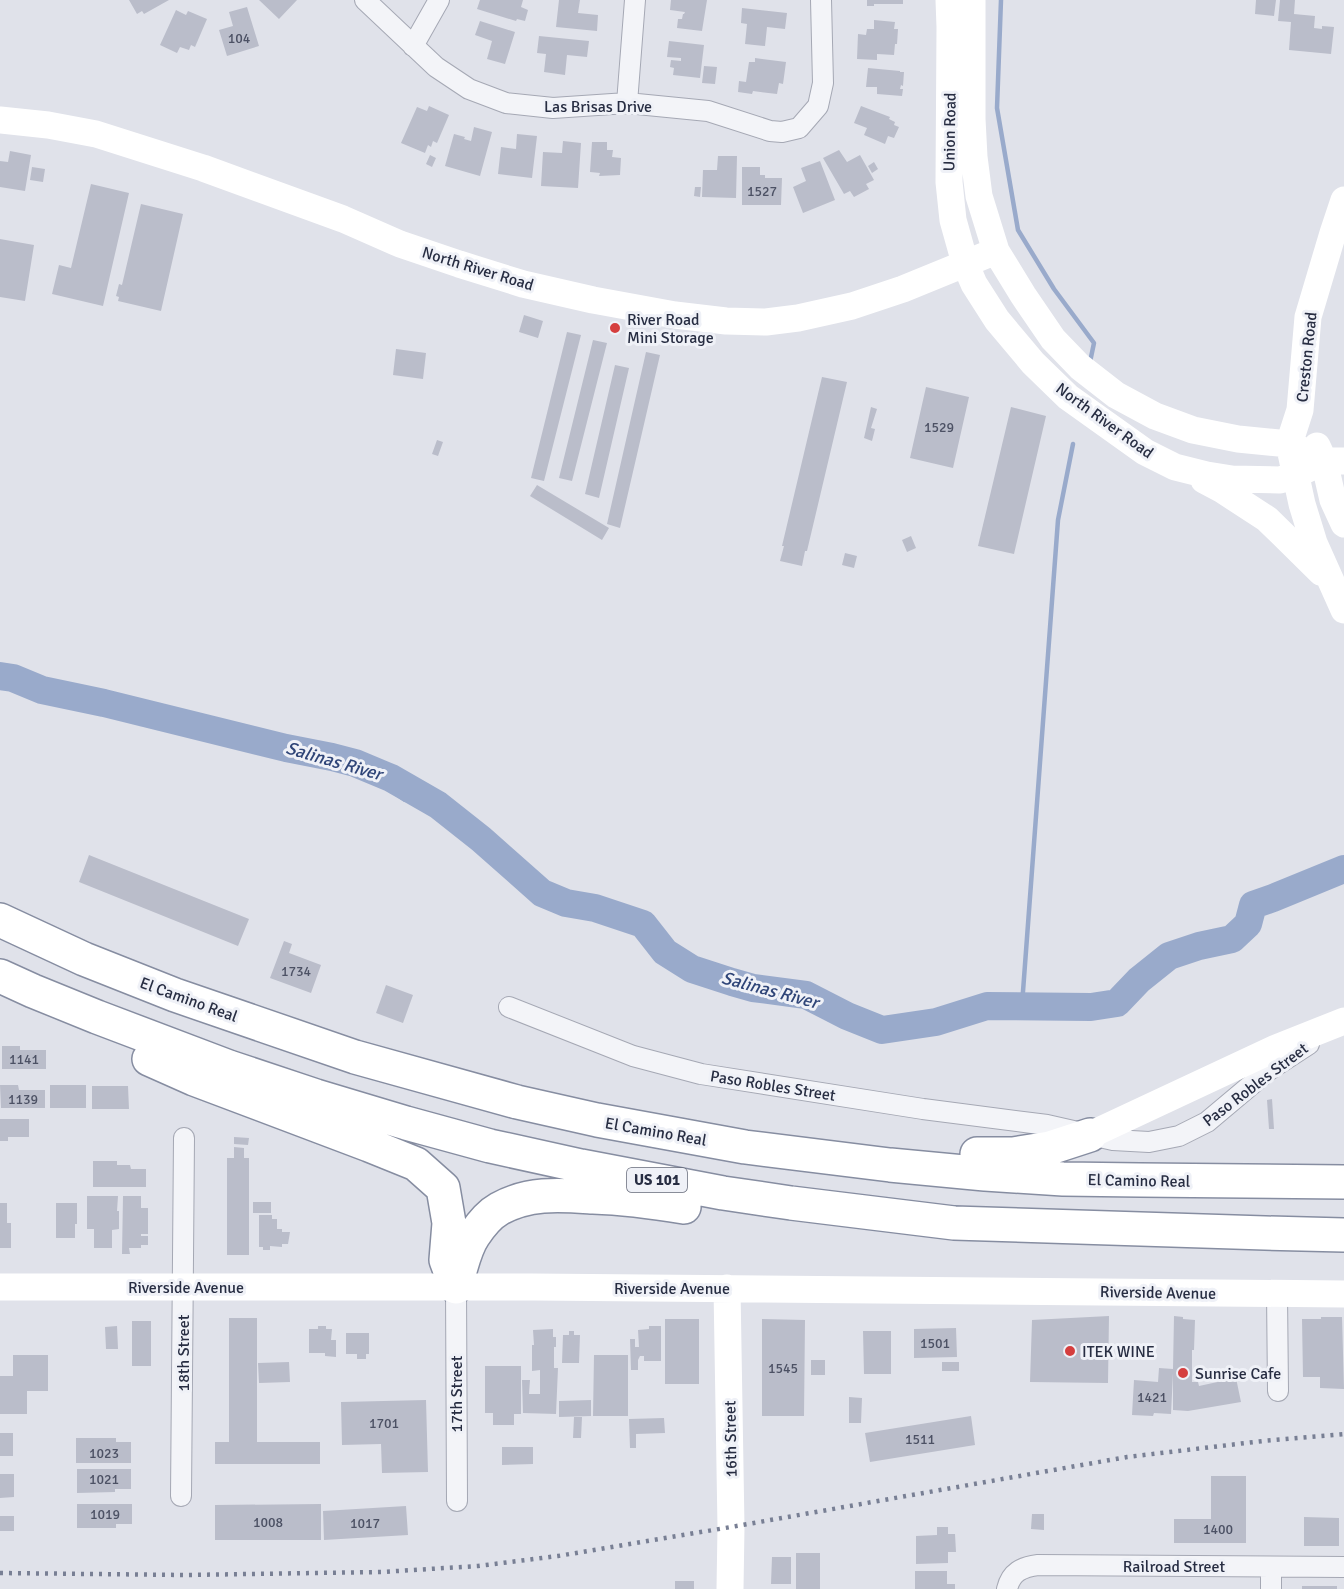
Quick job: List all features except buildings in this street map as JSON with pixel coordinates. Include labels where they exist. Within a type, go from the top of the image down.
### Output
[{"type":"highway","name":"El Camino Real","points":[[0,920],[165,991],[354,1057],[529,1105],[597,1120],[745,1147],[890,1165],[996,1175],[1063,1179],[1344,1182]]},
{"type":"highway","name":"US 101","points":[[0,976],[33,992],[229,1067],[395,1120],[490,1146],[581,1166],[723,1193],[954,1223],[1344,1234]]},
{"type":"highway","points":[[0,992],[194,1079],[416,1164],[443,1188],[449,1223],[446,1260],[456,1287]]},
{"type":"highway","points":[[745,1147],[808,1142],[907,1151],[1013,1154],[1050,1148],[1090,1135]]},
{"type":"highway","points":[[456,1287],[469,1245],[483,1223],[497,1210],[515,1201],[534,1196],[557,1194],[623,1198],[770,1220],[880,1230],[925,1230],[954,1223]]},
{"type":"main road","name":"Union Road","points":[[949,0],[951,27],[949,182],[953,220],[965,263]]},
{"type":"main road","name":"Union Road","points":[[972,0],[974,157],[979,196],[996,251]]},
{"type":"main road","name":"North River Road","points":[[0,120],[48,125],[96,134],[224,176],[343,219],[400,244],[459,264],[523,284],[675,315],[757,322],[798,318],[852,306],[903,289],[996,251],[1053,339],[1080,367],[1116,395],[1155,416],[1193,430],[1238,439],[1289,444],[1334,461]]},
{"type":"main road","name":"Creston Road","points":[[1337,595],[1314,543],[1302,504],[1289,444],[1300,410],[1308,316],[1344,200]]},
{"type":"main road","name":"North River Road","points":[[965,263],[974,284],[998,320],[1033,363],[1068,397],[1145,452],[1175,467],[1207,476],[1232,479],[1280,480],[1334,461]]},
{"type":"main road","name":"Creston Road","points":[[1300,410],[1334,461],[1333,500],[1344,524]]},
{"type":"main road","points":[[1175,467],[1221,489],[1267,519],[1337,595]]},
{"type":"main road","name":"Paso Robles Street","points":[[1090,1135],[1276,1048],[1344,1021]]},
{"type":"main road","name":"Riverside Avenue","points":[[0,1287],[727,1288],[1344,1294]]},
{"type":"main road","name":"16th Street","points":[[727,1288],[730,1589]]},
{"type":"street","name":"Las Brisas Drive","points":[[365,0],[436,67],[469,89],[506,103],[554,108],[627,103],[708,111],[770,131],[782,132],[799,128],[818,106],[823,84],[821,0]]},
{"type":"street","points":[[413,46],[439,0]]},
{"type":"street","points":[[627,103],[635,0]]},
{"type":"street","name":"Paso Robles Street","points":[[509,1007],[633,1056],[700,1074],[923,1109],[1047,1125],[1113,1140],[1149,1142],[1179,1136],[1207,1122],[1269,1070],[1344,1021]]},
{"type":"street","name":"Paso Robles Street","points":[[1047,1125],[1091,1124],[1147,1110]]},
{"type":"street","name":"18th Street","points":[[181,1496],[184,1138]]},
{"type":"street","name":"17th Street","points":[[456,1287],[457,1501]]},
{"type":"street","points":[[1277,1293],[1278,1391]]},
{"type":"street","name":"Railroad Street","points":[[1008,1585],[1015,1573],[1025,1567],[1038,1565],[1344,1567]]},
{"type":"street","points":[[1271,1567],[1271,1589]]},
{"type":"water","points":[[364,753],[410,776],[438,805],[404,802],[356,768],[353,755]]},
{"type":"waterway","points":[[1001,0],[997,108],[1018,230],[1054,289],[1094,343],[1090,362]]},
{"type":"waterway","points":[[1022,1005],[1058,520],[1073,444]]},
{"type":"waterway","name":"Salinas River","points":[[0,676],[13,678],[42,690],[355,763],[391,778],[438,805],[481,839],[542,893],[566,903],[595,908],[643,924],[665,952],[692,969],[753,988],[806,995],[847,1016],[882,1030],[936,1022],[987,1006],[1091,1007],[1117,1003],[1139,980],[1169,956],[1199,946],[1232,939],[1248,924],[1253,905],[1344,869]]},
{"type":"railway","points":[[0,1573],[184,1575],[381,1572],[478,1566],[558,1556],[731,1527],[1127,1457],[1344,1434]]},
{"type":"place","name":"River Road Mini Storage","points":[[615,328]]},
{"type":"place","name":"ITEK WINE","points":[[1070,1351]]},
{"type":"place","name":"Sunrise Cafe","points":[[1183,1373]]}]
